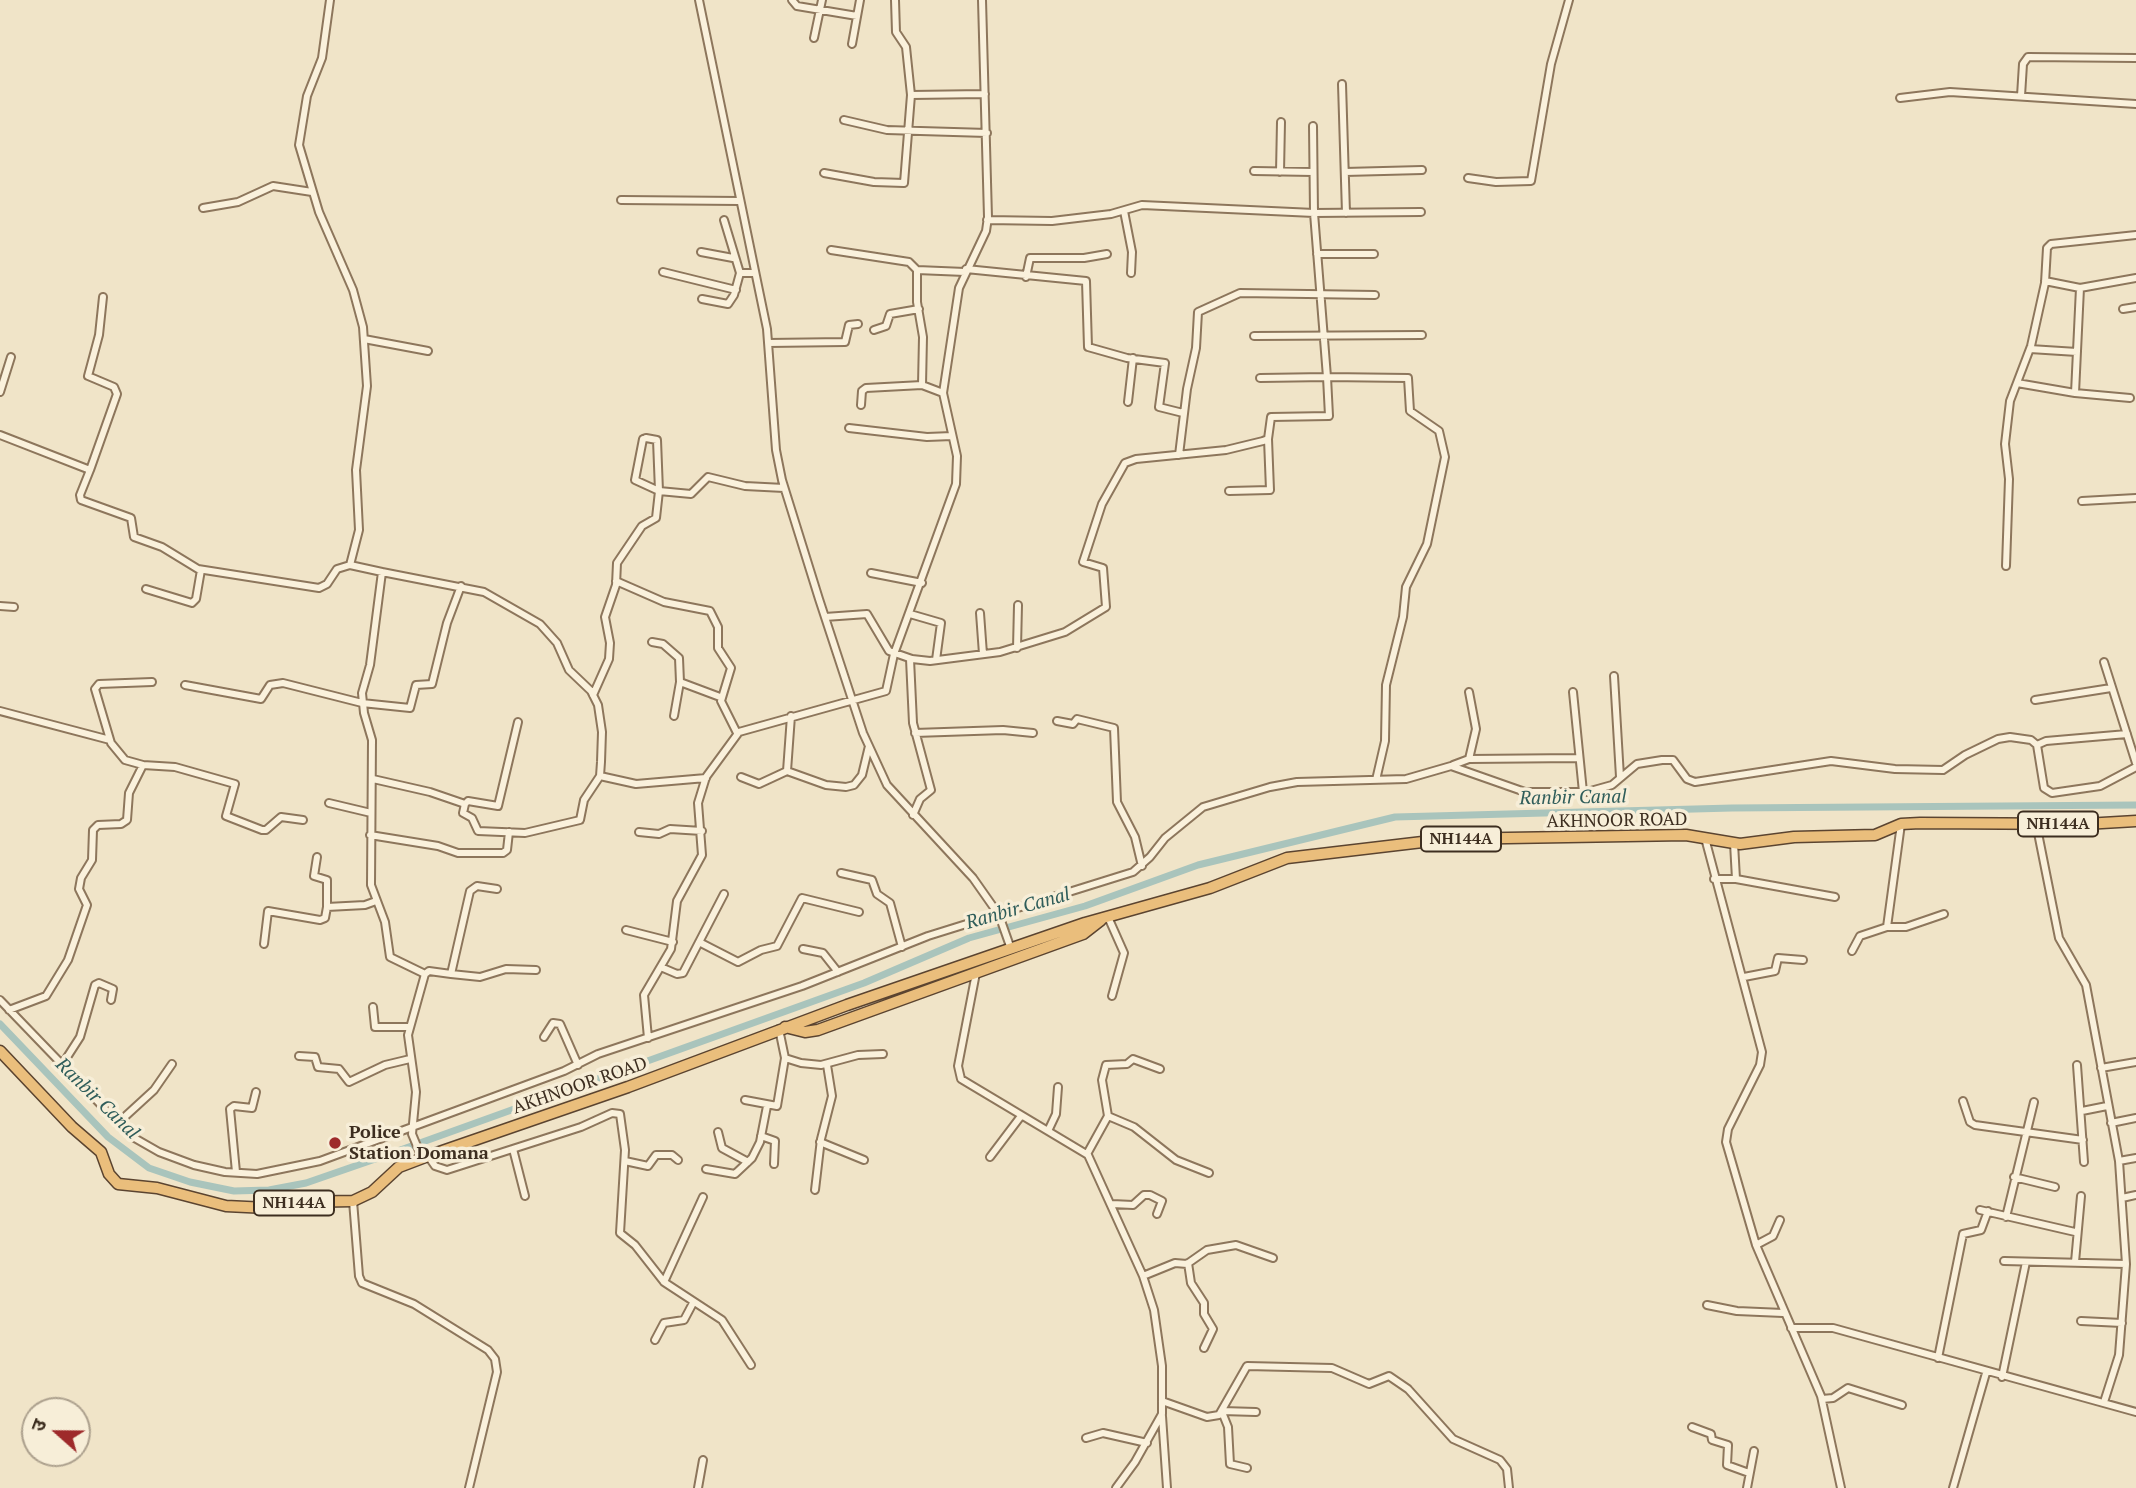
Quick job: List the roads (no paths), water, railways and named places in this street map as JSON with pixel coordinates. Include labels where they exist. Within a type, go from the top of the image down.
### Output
[{"type":"highway","name":"AKHNOOR ROAD","points":[[353,1201],[372,1192],[399,1167],[422,1154],[628,1087],[782,1028],[1011,949],[1210,888],[1287,859],[1409,843],[1667,835],[1726,842],[1875,835],[1901,824],[2136,821]]},
{"type":"highway","name":"AKHNOOR ROAD","points":[[782,1028],[805,1032],[818,1030],[1083,934],[1106,918]]},
{"type":"highway","name":"NH144A","points":[[0,1051],[72,1127],[101,1152],[109,1174],[118,1184],[157,1188],[226,1206],[267,1208],[297,1202],[353,1201]]},
{"type":"street","points":[[330,0],[322,58],[307,96],[300,131],[301,158],[353,290],[364,339],[367,386],[355,486],[359,530],[350,565]]},
{"type":"street","points":[[699,0],[768,343],[776,450],[784,488],[825,617],[869,746],[887,785],[973,878],[999,915],[1011,949]]},
{"type":"street","points":[[792,0],[794,5],[857,16]]},
{"type":"street","points":[[814,38],[822,0]]},
{"type":"street","points":[[852,44],[860,0]]},
{"type":"street","points":[[824,173],[903,185],[911,95],[906,47],[896,32],[895,0]]},
{"type":"street","points":[[649,1038],[644,995],[663,968],[673,942],[676,908],[702,855],[698,803],[706,778],[737,733],[886,691],[894,654],[956,484],[958,463],[943,393],[960,288],[981,244],[987,220],[982,0]]},
{"type":"street","points":[[1468,178],[1490,182],[1531,181],[1551,64],[1569,0]]},
{"type":"street","points":[[2021,96],[2023,64],[2028,57],[2136,58]]},
{"type":"street","points":[[1342,83],[1346,213]]},
{"type":"street","points":[[1900,98],[1950,92],[2136,104]]},
{"type":"street","points":[[911,95],[985,94]]},
{"type":"street","points":[[844,120],[887,130],[987,133]]},
{"type":"street","points":[[1280,172],[1281,122]]},
{"type":"street","points":[[1229,491],[1270,490],[1268,439],[1271,417],[1329,416],[1314,213],[1313,126]]},
{"type":"street","points":[[1345,172],[1422,170]]},
{"type":"street","points":[[1254,171],[1313,172]]},
{"type":"street","points":[[202,208],[238,202],[273,186],[312,191]]},
{"type":"street","points":[[621,200],[740,201]]},
{"type":"street","points":[[987,220],[1038,222],[1124,211],[1142,205],[1314,213],[1421,212]]},
{"type":"street","points":[[1124,211],[1132,253],[1132,273]]},
{"type":"street","points":[[702,299],[728,304],[736,290],[740,273],[733,258],[724,220]]},
{"type":"street","points":[[2006,566],[2009,479],[2005,444],[2010,401],[2030,349],[2045,281],[2047,248],[2051,244],[2136,235]]},
{"type":"street","points":[[831,250],[909,262],[917,270],[923,337],[922,385]]},
{"type":"street","points":[[701,252],[733,258]]},
{"type":"street","points":[[1026,277],[1028,261],[1032,257],[1084,258],[1107,254]]},
{"type":"street","points":[[1317,254],[1374,254]]},
{"type":"street","points":[[917,270],[966,271],[1086,281],[1088,347],[1165,363],[1159,407],[1183,413]]},
{"type":"street","points":[[663,272],[736,290]]},
{"type":"street","points":[[740,273],[755,273]]},
{"type":"street","points":[[2045,281],[2080,288],[2136,278]]},
{"type":"street","points":[[2075,393],[2080,288]]},
{"type":"street","points":[[1179,455],[1183,413],[1196,348],[1198,312],[1240,293],[1375,295]]},
{"type":"street","points":[[103,297],[99,335],[88,376],[114,387],[117,394],[80,495],[81,500],[131,518],[134,537],[162,547],[201,570],[319,588],[327,584],[337,569],[350,565],[461,586],[490,594],[532,618],[556,643],[569,670],[593,695],[602,732],[600,775],[584,800],[578,821],[537,831],[476,830],[472,818],[463,813],[465,804]]},
{"type":"street","points":[[2123,309],[2136,307]]},
{"type":"street","points":[[874,330],[886,326],[888,315],[919,309]]},
{"type":"street","points":[[768,343],[845,342],[849,325],[859,324]]},
{"type":"street","points":[[1254,336],[1422,335]]},
{"type":"street","points":[[364,339],[428,351]]},
{"type":"street","points":[[2030,349],[2077,352]]},
{"type":"street","points":[[0,392],[11,357]]},
{"type":"street","points":[[1128,402],[1133,358]]},
{"type":"street","points":[[1260,378],[1408,378],[1410,411],[1439,431],[1445,457],[1427,544],[1406,587],[1403,617],[1386,685],[1385,741],[1376,780]]},
{"type":"street","points":[[2017,383],[2075,393],[2130,398]]},
{"type":"street","points":[[861,405],[864,389],[922,385],[943,393]]},
{"type":"street","points":[[849,428],[927,438],[952,436]]},
{"type":"street","points":[[0,435],[90,470]]},
{"type":"street","points":[[593,695],[608,659],[610,643],[605,617],[616,581],[617,564],[626,546],[642,526],[656,517],[659,491],[657,440],[644,438],[635,480],[659,491],[691,494],[708,477],[745,486],[784,488]]},
{"type":"street","points":[[825,617],[868,615],[888,649],[910,659],[936,660],[983,654],[1017,648],[1065,632],[1105,608],[1103,568],[1083,562],[1094,524],[1119,469],[1129,461],[1226,450],[1268,439]]},
{"type":"street","points":[[2082,501],[2136,498]]},
{"type":"street","points":[[146,589],[192,603],[196,600],[201,570]]},
{"type":"street","points":[[382,572],[372,658],[363,685],[362,703],[372,740],[371,885],[385,922],[390,957],[425,974]]},
{"type":"street","points":[[871,573],[922,583]]},
{"type":"street","points":[[616,581],[664,602],[710,611],[718,627],[718,648],[731,668],[720,697]]},
{"type":"street","points":[[185,685],[261,699],[270,685],[283,683],[362,703],[410,708],[416,685],[432,684],[447,623],[461,586]]},
{"type":"street","points":[[0,606],[14,607]]},
{"type":"street","points":[[1017,648],[1018,606]]},
{"type":"street","points":[[980,613],[983,654]]},
{"type":"street","points":[[910,614],[941,623],[936,660]]},
{"type":"street","points":[[652,642],[663,644],[679,658],[680,682],[674,716]]},
{"type":"street","points":[[910,659],[915,733],[931,790],[920,799],[913,815]]},
{"type":"street","points":[[2037,745],[2044,788],[2052,793],[2100,786],[2136,765],[2104,662]]},
{"type":"street","points":[[1614,676],[1620,777]]},
{"type":"street","points":[[152,682],[97,684],[95,692],[110,740],[125,760],[143,765],[175,767],[235,784],[226,816],[262,830],[281,817],[303,820]]},
{"type":"street","points":[[680,682],[720,697],[737,733]]},
{"type":"street","points":[[2035,700],[2111,688]]},
{"type":"street","points":[[1469,692],[1476,729],[1469,759]]},
{"type":"street","points":[[1573,692],[1583,792]]},
{"type":"street","points":[[1,711],[110,740]]},
{"type":"street","points":[[787,771],[791,716]]},
{"type":"street","points":[[1057,721],[1073,724],[1077,719],[1114,728],[1117,802],[1135,837],[1142,866]]},
{"type":"street","points":[[373,779],[430,792],[465,804],[468,801],[481,806],[498,806],[518,722]]},
{"type":"street","points":[[915,733],[1003,730],[1033,733]]},
{"type":"street","points":[[2037,745],[2046,741],[2127,734]]},
{"type":"street","points":[[1451,765],[1525,792],[1583,792],[1612,785],[1636,764],[1662,760],[1678,763],[1688,779],[1695,782],[1831,761],[1895,769],[1942,770],[1998,739],[2025,738],[2037,745]]},
{"type":"street","points":[[741,777],[759,784],[787,771],[826,785],[854,785],[862,775],[869,746]]},
{"type":"street","points":[[0,1000],[131,1136],[159,1152],[194,1165],[236,1172],[285,1170],[320,1161],[578,1065],[598,1054],[838,972],[928,936],[1133,872],[1142,866],[1165,838],[1203,807],[1297,782],[1406,779],[1469,759],[1578,758]]},
{"type":"street","points":[[9,1010],[46,996],[68,960],[88,905],[79,889],[81,878],[92,860],[93,830],[98,825],[121,824],[127,820],[129,793],[143,765]]},
{"type":"street","points":[[600,775],[636,784],[706,778]]},
{"type":"street","points":[[329,803],[371,813]]},
{"type":"street","points":[[2036,823],[2057,928],[2063,945],[2086,985],[2119,1161],[2126,1264],[2119,1355],[2104,1402]]},
{"type":"street","points":[[1887,928],[1901,824]]},
{"type":"street","points":[[639,832],[659,834],[670,829],[702,831]]},
{"type":"street","points":[[370,835],[438,846],[462,853],[503,853],[507,850],[509,832]]},
{"type":"street","points":[[1705,838],[1725,879],[1761,1045],[1761,1059],[1728,1129],[1726,1142],[1756,1245],[1822,1399],[1841,1488]]},
{"type":"street","points":[[1725,879],[1726,842]]},
{"type":"street","points":[[264,944],[268,911],[320,920],[325,918],[327,880],[314,876],[317,857]]},
{"type":"street","points":[[841,873],[872,880],[877,894],[890,903],[902,947]]},
{"type":"street","points":[[1725,879],[1835,897]]},
{"type":"street","points":[[451,974],[470,891],[477,886],[497,889]]},
{"type":"street","points":[[663,968],[682,974],[724,894]]},
{"type":"street","points":[[699,942],[738,962],[761,950],[777,946],[802,898],[859,912]]},
{"type":"street","points":[[327,907],[376,901]]},
{"type":"street","points":[[1852,951],[1860,936],[1887,928],[1906,927],[1944,914]]},
{"type":"street","points":[[1106,918],[1124,953],[1112,996]]},
{"type":"street","points":[[626,930],[673,942]]},
{"type":"street","points":[[803,949],[822,953],[838,972]]},
{"type":"street","points":[[1747,976],[1775,971],[1779,958],[1803,960]]},
{"type":"street","points":[[536,970],[506,969],[480,977],[429,971],[425,974],[409,1027],[410,1059],[416,1092],[412,1134],[422,1154],[435,1166],[447,1170],[617,1113],[623,1118],[631,1163],[619,1226],[664,1282],[692,1308],[722,1320],[751,1365]]},
{"type":"street","points":[[976,973],[958,1066],[959,1075],[967,1084],[1087,1154],[1143,1276],[1158,1328],[1167,1488]]},
{"type":"street","points":[[62,1065],[80,1037],[88,999],[95,985],[99,983],[113,989],[111,1000]]},
{"type":"street","points":[[373,1007],[374,1027],[409,1027]]},
{"type":"street","points":[[544,1037],[553,1023],[560,1024],[578,1065]]},
{"type":"street","points":[[745,1100],[776,1108],[780,1101],[785,1058],[782,1028]]},
{"type":"street","points":[[785,1058],[801,1063],[827,1065],[858,1055],[883,1054]]},
{"type":"street","points":[[299,1056],[315,1057],[318,1067],[339,1069],[345,1079],[351,1082],[385,1065],[410,1059]]},
{"type":"street","points":[[1087,1154],[1108,1116],[1102,1080],[1106,1065],[1127,1064],[1133,1059],[1160,1069]]},
{"type":"street","points":[[2101,1068],[2136,1062]]},
{"type":"street","points":[[118,1123],[154,1090],[172,1064]]},
{"type":"street","points":[[815,1190],[820,1142],[832,1096],[827,1065]]},
{"type":"street","points":[[2077,1065],[2084,1162]]},
{"type":"street","points":[[1048,1131],[1056,1114],[1058,1087]]},
{"type":"street","points":[[236,1172],[230,1109],[234,1106],[252,1108],[256,1093]]},
{"type":"street","points":[[1964,1101],[1971,1124],[2083,1140]]},
{"type":"street","points":[[2006,1216],[2034,1102]]},
{"type":"street","points":[[706,1169],[735,1174],[748,1162],[758,1149],[767,1106]]},
{"type":"street","points":[[2082,1111],[2107,1106]]},
{"type":"street","points":[[990,1157],[1021,1116]]},
{"type":"street","points":[[1108,1116],[1134,1127],[1176,1160],[1209,1173]]},
{"type":"street","points":[[2111,1123],[2136,1118]]},
{"type":"street","points":[[718,1132],[722,1149],[748,1162]]},
{"type":"street","points":[[761,1136],[775,1141],[774,1164]]},
{"type":"street","points":[[820,1142],[864,1160]]},
{"type":"street","points":[[513,1149],[525,1196]]},
{"type":"street","points":[[631,1163],[648,1166],[656,1156],[672,1155],[678,1160]]},
{"type":"street","points":[[2119,1161],[2136,1158]]},
{"type":"street","points":[[2014,1177],[2054,1187]]},
{"type":"street","points":[[1112,1204],[1133,1205],[1144,1195],[1150,1195],[1162,1201],[1157,1214]]},
{"type":"street","points":[[2122,1198],[2136,1195]]},
{"type":"street","points":[[2075,1262],[2075,1232],[2081,1196]]},
{"type":"street","points":[[664,1282],[703,1197]]},
{"type":"street","points":[[353,1201],[359,1276],[362,1283],[414,1304],[488,1350],[495,1359],[497,1372],[469,1488]]},
{"type":"street","points":[[1980,1210],[2075,1232]]},
{"type":"street","points":[[1938,1358],[1962,1236],[1965,1232],[1981,1230],[1988,1211]]},
{"type":"street","points":[[1756,1245],[1773,1236],[1780,1220]]},
{"type":"street","points":[[1143,1276],[1175,1263],[1188,1263],[1207,1250],[1236,1245],[1273,1258]]},
{"type":"street","points":[[2004,1261],[2126,1264]]},
{"type":"street","points":[[2002,1377],[2026,1262]]},
{"type":"street","points":[[1188,1263],[1191,1283],[1204,1303],[1204,1314],[1213,1329],[1205,1348]]},
{"type":"street","points":[[1707,1305],[1737,1311],[1783,1313]]},
{"type":"street","points":[[655,1340],[664,1323],[682,1321],[692,1308]]},
{"type":"street","points":[[2081,1321],[2122,1324]]},
{"type":"street","points":[[1791,1328],[1833,1328],[1986,1373],[2136,1411]]},
{"type":"street","points":[[1247,1468],[1230,1464],[1227,1427],[1222,1412],[1226,1398],[1247,1366],[1332,1368],[1369,1384],[1389,1376],[1408,1389],[1452,1439],[1500,1460],[1507,1469],[1509,1488]]},
{"type":"street","points":[[1953,1488],[1986,1373]]},
{"type":"street","points":[[1822,1399],[1833,1398],[1848,1388],[1902,1405]]},
{"type":"street","points":[[1162,1401],[1207,1417],[1222,1412],[1256,1412]]},
{"type":"street","points":[[1116,1488],[1147,1443],[1162,1415]]},
{"type":"street","points":[[1692,1427],[1711,1434],[1712,1440],[1728,1445],[1727,1465],[1749,1473]]},
{"type":"street","points":[[1086,1438],[1103,1433],[1147,1443]]},
{"type":"street","points":[[1747,1488],[1754,1451]]},
{"type":"street","points":[[698,1488],[703,1460]]},
{"type":"waterway","name":"Ranbir Canal","points":[[0,1024],[108,1137],[149,1168],[190,1182],[234,1191],[269,1190],[306,1183],[381,1157],[864,983],[969,938],[1085,906],[1198,865],[1395,817],[1732,808],[2136,805]]},
{"type":"place","name":"Police Station Domana","points":[[335,1143]]}]
